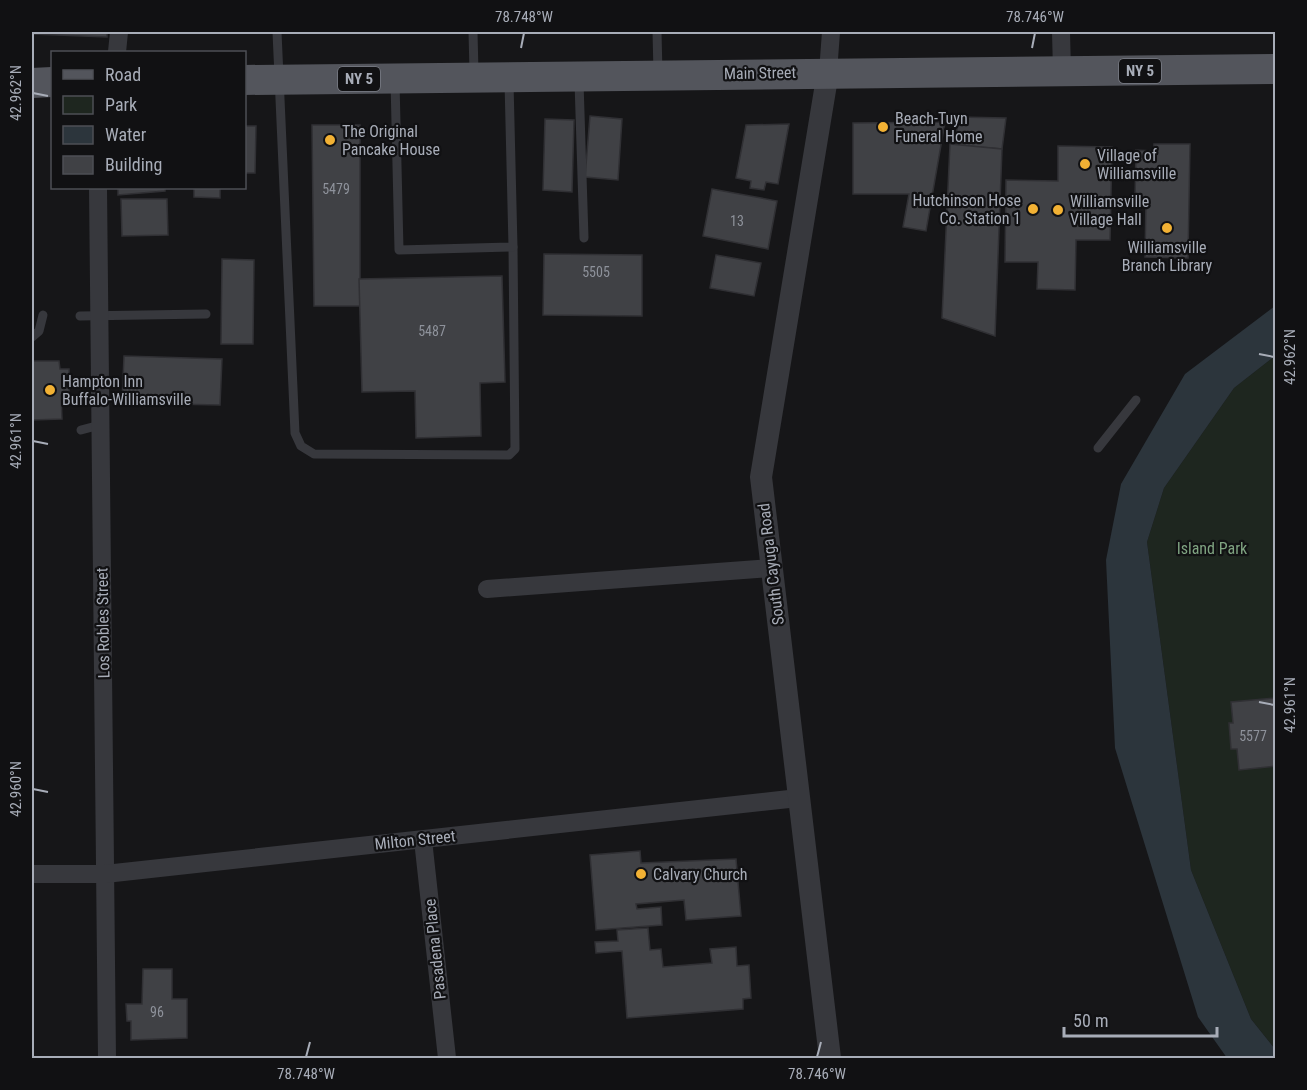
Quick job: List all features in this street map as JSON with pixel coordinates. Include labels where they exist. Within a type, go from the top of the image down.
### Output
[{"type":"main road","name":"Main Street","points":[[246,80],[1275,69]]},
{"type":"main road","points":[[32,83],[51,82]]},
{"type":"street","points":[[117,51],[119,32]]},
{"type":"street","points":[[828,72],[831,32]]},
{"type":"street","points":[[1061,32],[1062,71]]},
{"type":"street","name":"South Cayuga Road","points":[[828,72],[761,477],[830,1059]]},
{"type":"street","name":"Los Robles Street","points":[[98,189],[107,1059]]},
{"type":"street","points":[[487,589],[771,568]]},
{"type":"street","name":"Milton Street","points":[[32,874],[105,874],[798,798]]},
{"type":"street","name":"Pasadena Place","points":[[423,840],[447,1059]]},
{"type":"lane","points":[[277,32],[295,433],[301,446],[314,454],[509,455],[516,448],[509,77]]},
{"type":"lane","points":[[473,32],[474,78]]},
{"type":"lane","points":[[657,32],[658,75]]},
{"type":"lane","points":[[579,76],[584,238]]},
{"type":"lane","points":[[395,78],[399,249],[513,247]]},
{"type":"lane","points":[[80,316],[206,314]]},
{"type":"lane","points":[[32,338],[39,331],[43,315]]},
{"type":"lane","points":[[1098,448],[1136,400]]},
{"type":"lane","points":[[81,430],[100,425]]},
{"type":"green space","name":"Island Park","points":[[1275,356],[1275,1049],[1251,1019],[1191,870],[1147,542],[1164,488],[1234,388]]},
{"type":"water","points":[[1275,306],[1275,356],[1234,388],[1164,488],[1147,542],[1191,870],[1251,1019],[1275,1049],[1275,1058],[1227,1058],[1198,1017],[1115,748],[1106,560],[1121,484],[1185,374]]},
{"type":"building","points":[[32,32],[107,32],[107,37],[32,34]]},
{"type":"building","points":[[590,116],[622,119],[618,180],[585,177]]},
{"type":"building","points":[[958,117],[1006,118],[1002,149],[956,145]]},
{"type":"building","points":[[545,119],[574,120],[572,192],[543,190]]},
{"type":"building","points":[[945,122],[926,231],[903,227],[909,194],[853,194],[853,123]]},
{"type":"building","points":[[789,124],[778,184],[766,182],[764,190],[750,188],[751,181],[736,178],[746,125]]},
{"type":"building","points":[[312,125],[360,125],[360,306],[314,306]]},
{"type":"building","points":[[246,126],[256,126],[255,173],[246,173]]},
{"type":"building","points":[[950,144],[1002,149],[995,336],[942,318]]},
{"type":"building","name":"Williamsville Branch Library","points":[[1154,144],[1190,144],[1188,258],[1145,257],[1146,199],[1135,199],[1136,150],[1154,151]]},
{"type":"building","name":"Williamsville Village Hall","points":[[1058,146],[1112,147],[1110,240],[1076,240],[1075,290],[1037,289],[1038,262],[1005,262],[1006,180],[1058,181]]},
{"type":"building","points":[[118,189],[165,189],[165,191],[118,195]]},
{"type":"building","points":[[194,189],[220,189],[220,198],[194,197]]},
{"type":"building","points":[[712,189],[777,201],[768,249],[703,236]]},
{"type":"building","points":[[121,199],[167,199],[168,235],[122,236]]},
{"type":"building","points":[[544,254],[642,255],[642,316],[543,315]]},
{"type":"building","points":[[716,255],[761,263],[754,296],[710,288]]},
{"type":"building","points":[[222,259],[254,260],[253,344],[221,344]]},
{"type":"building","points":[[502,276],[505,382],[480,383],[481,436],[416,438],[415,391],[362,392],[359,279]]},
{"type":"building","points":[[124,356],[222,359],[220,405],[122,403]]},
{"type":"building","name":"Hampton Inn Buffalo-Williamsville","points":[[32,361],[59,361],[60,369],[69,369],[69,395],[61,395],[62,419],[32,420]]},
{"type":"building","points":[[1276,698],[1276,766],[1239,770],[1237,749],[1231,749],[1229,723],[1233,723],[1231,702]]},
{"type":"building","points":[[640,851],[641,863],[736,859],[741,916],[686,920],[684,900],[636,904],[637,909],[661,907],[662,925],[596,930],[590,855]]},
{"type":"building","points":[[648,928],[650,950],[661,949],[663,967],[712,963],[710,949],[736,947],[737,966],[749,965],[751,998],[743,999],[743,1009],[627,1018],[622,951],[596,953],[595,942],[618,941],[617,930]]},
{"type":"building","points":[[143,969],[172,969],[172,999],[187,999],[187,1038],[131,1040],[131,1021],[127,1021],[126,1004],[142,1004]]},
{"type":"place","name":"Beach-Tuyn Funeral Home","points":[[883,127]]},
{"type":"place","name":"The Original Pancake House","points":[[330,140]]},
{"type":"place","name":"Village of Williamsville","points":[[1085,164]]},
{"type":"place","name":"Hutchinson Hose Co. Station 1","points":[[1033,209]]},
{"type":"place","name":"Williamsville Village Hall","points":[[1058,210]]},
{"type":"place","name":"Williamsville Branch Library","points":[[1167,228]]},
{"type":"place","name":"Hampton Inn Buffalo-Williamsville","points":[[50,390]]},
{"type":"place","name":"Calvary Church","points":[[641,874]]}]
